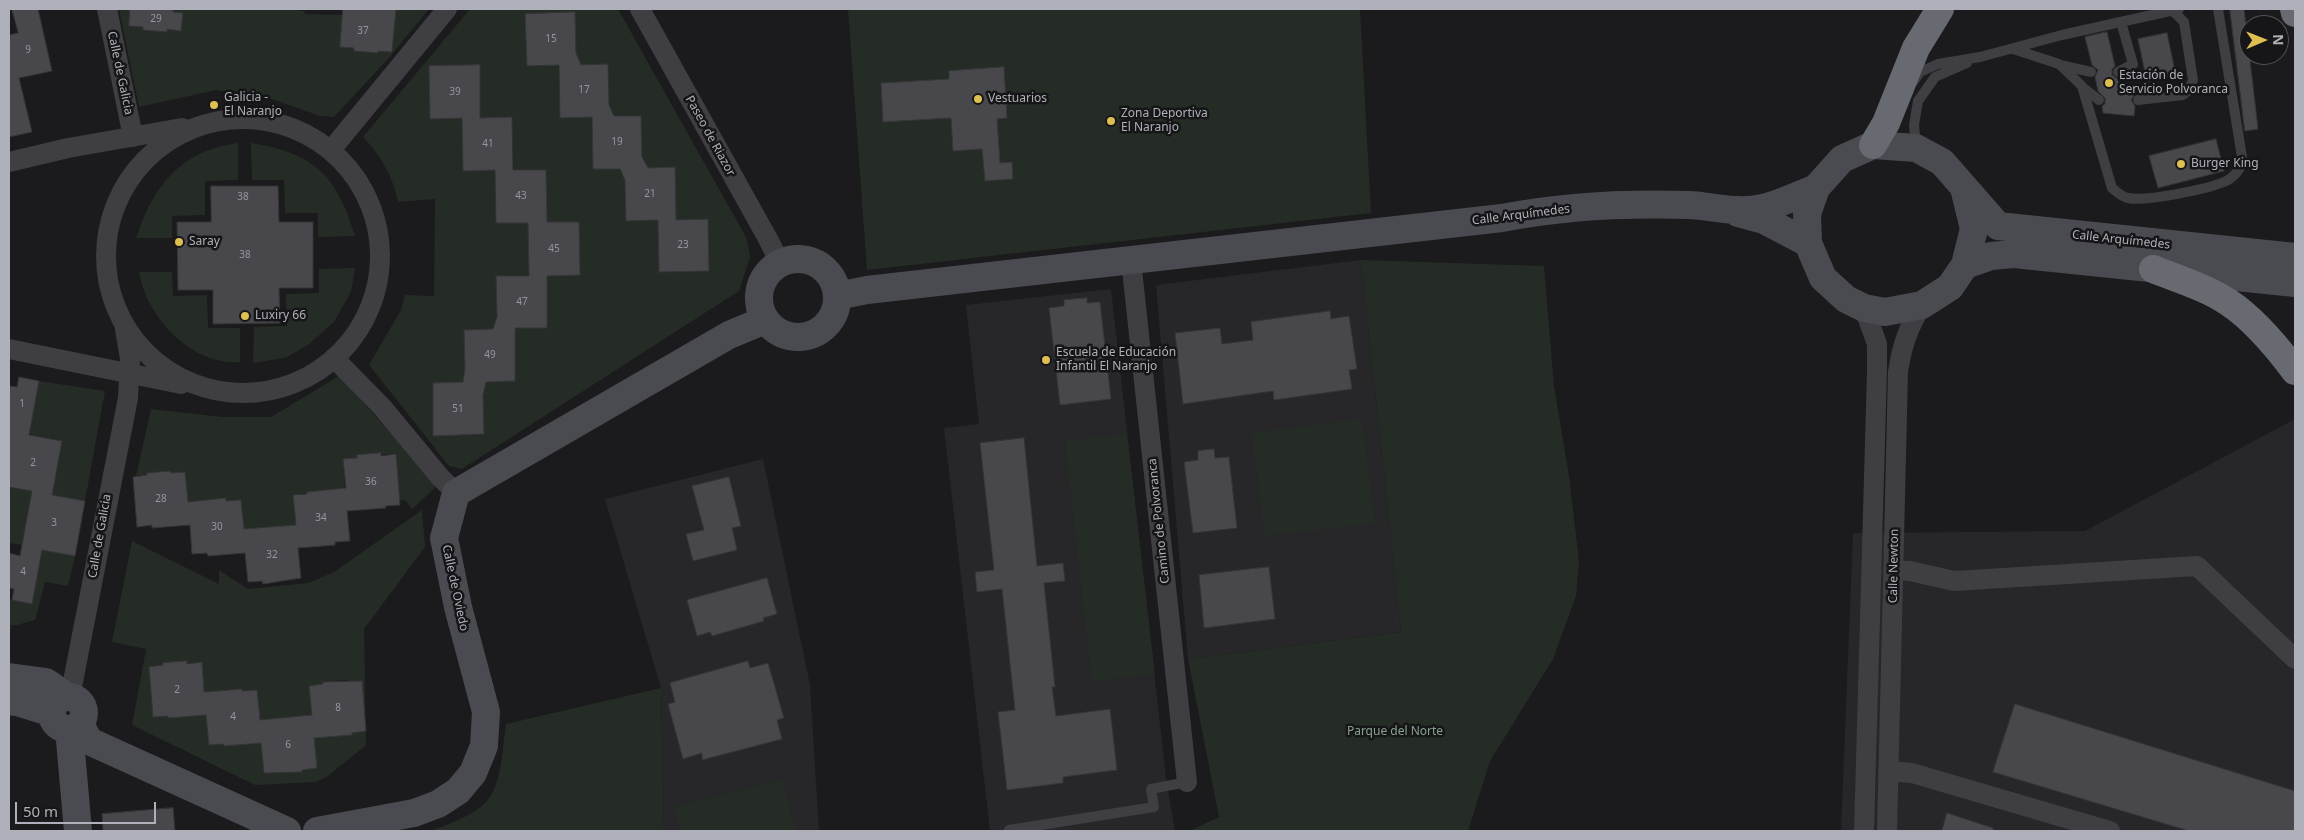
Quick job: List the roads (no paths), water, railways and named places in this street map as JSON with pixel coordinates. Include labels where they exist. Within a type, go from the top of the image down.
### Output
[{"type":"highway","points":[[1879,134],[1916,48],[1940,9]]},
{"type":"highway","points":[[2294,9],[2295,14]]},
{"type":"highway","points":[[2153,269],[2196,285],[2228,302],[2257,328],[2295,372]]},
{"type":"street","name":"Calle de Galicia","points":[[107,9],[134,138]]},
{"type":"street","points":[[331,150],[446,9]]},
{"type":"street","name":"Paseo de Riazor","points":[[640,9],[780,263]]},
{"type":"street","points":[[9,162],[68,148],[184,128],[215,119],[245,118],[270,121],[298,130],[331,150],[342,162],[364,192],[378,233],[381,253],[370,310],[348,346],[319,372],[276,391],[247,394],[198,387],[130,375],[9,349]]},
{"type":"street","points":[[184,128],[143,162],[118,199],[107,233],[106,274],[125,329],[152,361],[168,373],[198,387]]},
{"type":"street","points":[[1879,134],[1916,148],[1942,162],[1964,188],[1974,229],[1965,265],[1950,287],[1922,305],[1886,312],[1864,308],[1846,299],[1822,278],[1808,243],[1807,214],[1816,188],[1842,159],[1879,134]]},
{"type":"street","name":"Calle Arquímedes","points":[[1727,210],[1761,208],[1816,188]]},
{"type":"street","name":"Calle Arquímedes","points":[[1964,188],[1998,226],[2295,257]]},
{"type":"street","name":"Calle Arquímedes","points":[[1131,260],[1502,218],[1538,211],[1635,205],[1691,206],[1727,210],[1764,220],[1808,243]]},
{"type":"street","name":"Calle Arquímedes","points":[[1965,265],[1991,256],[2014,254],[2295,284]]},
{"type":"street","points":[[796,258],[819,265],[834,282],[837,296],[836,306],[828,323],[813,334],[801,337],[788,336],[776,331],[765,320],[758,300],[761,284],[768,272],[780,263],[796,258]]},
{"type":"street","points":[[837,296],[867,290],[1131,260]]},
{"type":"street","name":"Camino de Polvoranca","points":[[1131,260],[1187,782]]},
{"type":"street","name":"Calle Newton","points":[[1887,831],[1898,372],[1909,326],[1922,305]]},
{"type":"street","name":"Calle Newton","points":[[1864,308],[1877,344],[1864,831]]},
{"type":"street","points":[[334,358],[385,410],[440,477],[456,493],[729,336],[765,320]]},
{"type":"street","name":"Calle de Galicia","points":[[68,712],[128,398],[130,375],[125,329]]},
{"type":"street","name":"Calle de Oviedo","points":[[317,831],[414,813],[438,804],[458,791],[474,773],[484,746],[486,712],[468,644],[444,538],[456,493]]},
{"type":"street","points":[[1894,570],[1910,571],[1954,581],[2197,566],[2295,659]]},
{"type":"street","points":[[9,677],[46,682],[89,741],[96,745],[287,831]]},
{"type":"street","points":[[9,701],[68,712]]},
{"type":"street","points":[[68,712],[78,831]]},
{"type":"street","points":[[1888,771],[1912,773],[2110,831]]},
{"type":"lane","points":[[1879,134],[1920,72],[1938,64],[1980,57],[2176,9],[2184,22],[2193,80],[2189,90],[2183,95],[2138,100]]},
{"type":"lane","points":[[2082,86],[2112,188],[2119,194],[2128,198],[2144,199],[2187,192],[2226,182],[2237,174],[2243,163],[2218,9]]},
{"type":"lane","points":[[2118,72],[2133,64],[2121,22]]},
{"type":"lane","points":[[2013,49],[2059,64],[2092,72]]},
{"type":"lane","points":[[1916,148],[1914,125],[1918,101],[1935,77],[1980,57]]},
{"type":"lane","points":[[2059,64],[2098,100]]},
{"type":"lane","points":[[1009,830],[1154,807],[1151,788],[1187,782]]},
{"type":"place","name":"Estación de Servicio Polvoranca","points":[[2109,83]]},
{"type":"place","name":"Vestuarios","points":[[978,99]]},
{"type":"place","name":"Galicia - El Naranjo","points":[[214,105]]},
{"type":"place","name":"Zona Deportiva El Naranjo","points":[[1111,121]]},
{"type":"place","name":"Burger King","points":[[2181,164]]},
{"type":"place","name":"Saray","points":[[179,242]]},
{"type":"place","name":"Luxiry 66","points":[[245,316]]},
{"type":"place","name":"Escuela de Educación Infantil El Naranjo","points":[[1046,360]]},
{"type":"park label","name":"Parque del Norte","points":[[1395,732]]}]
